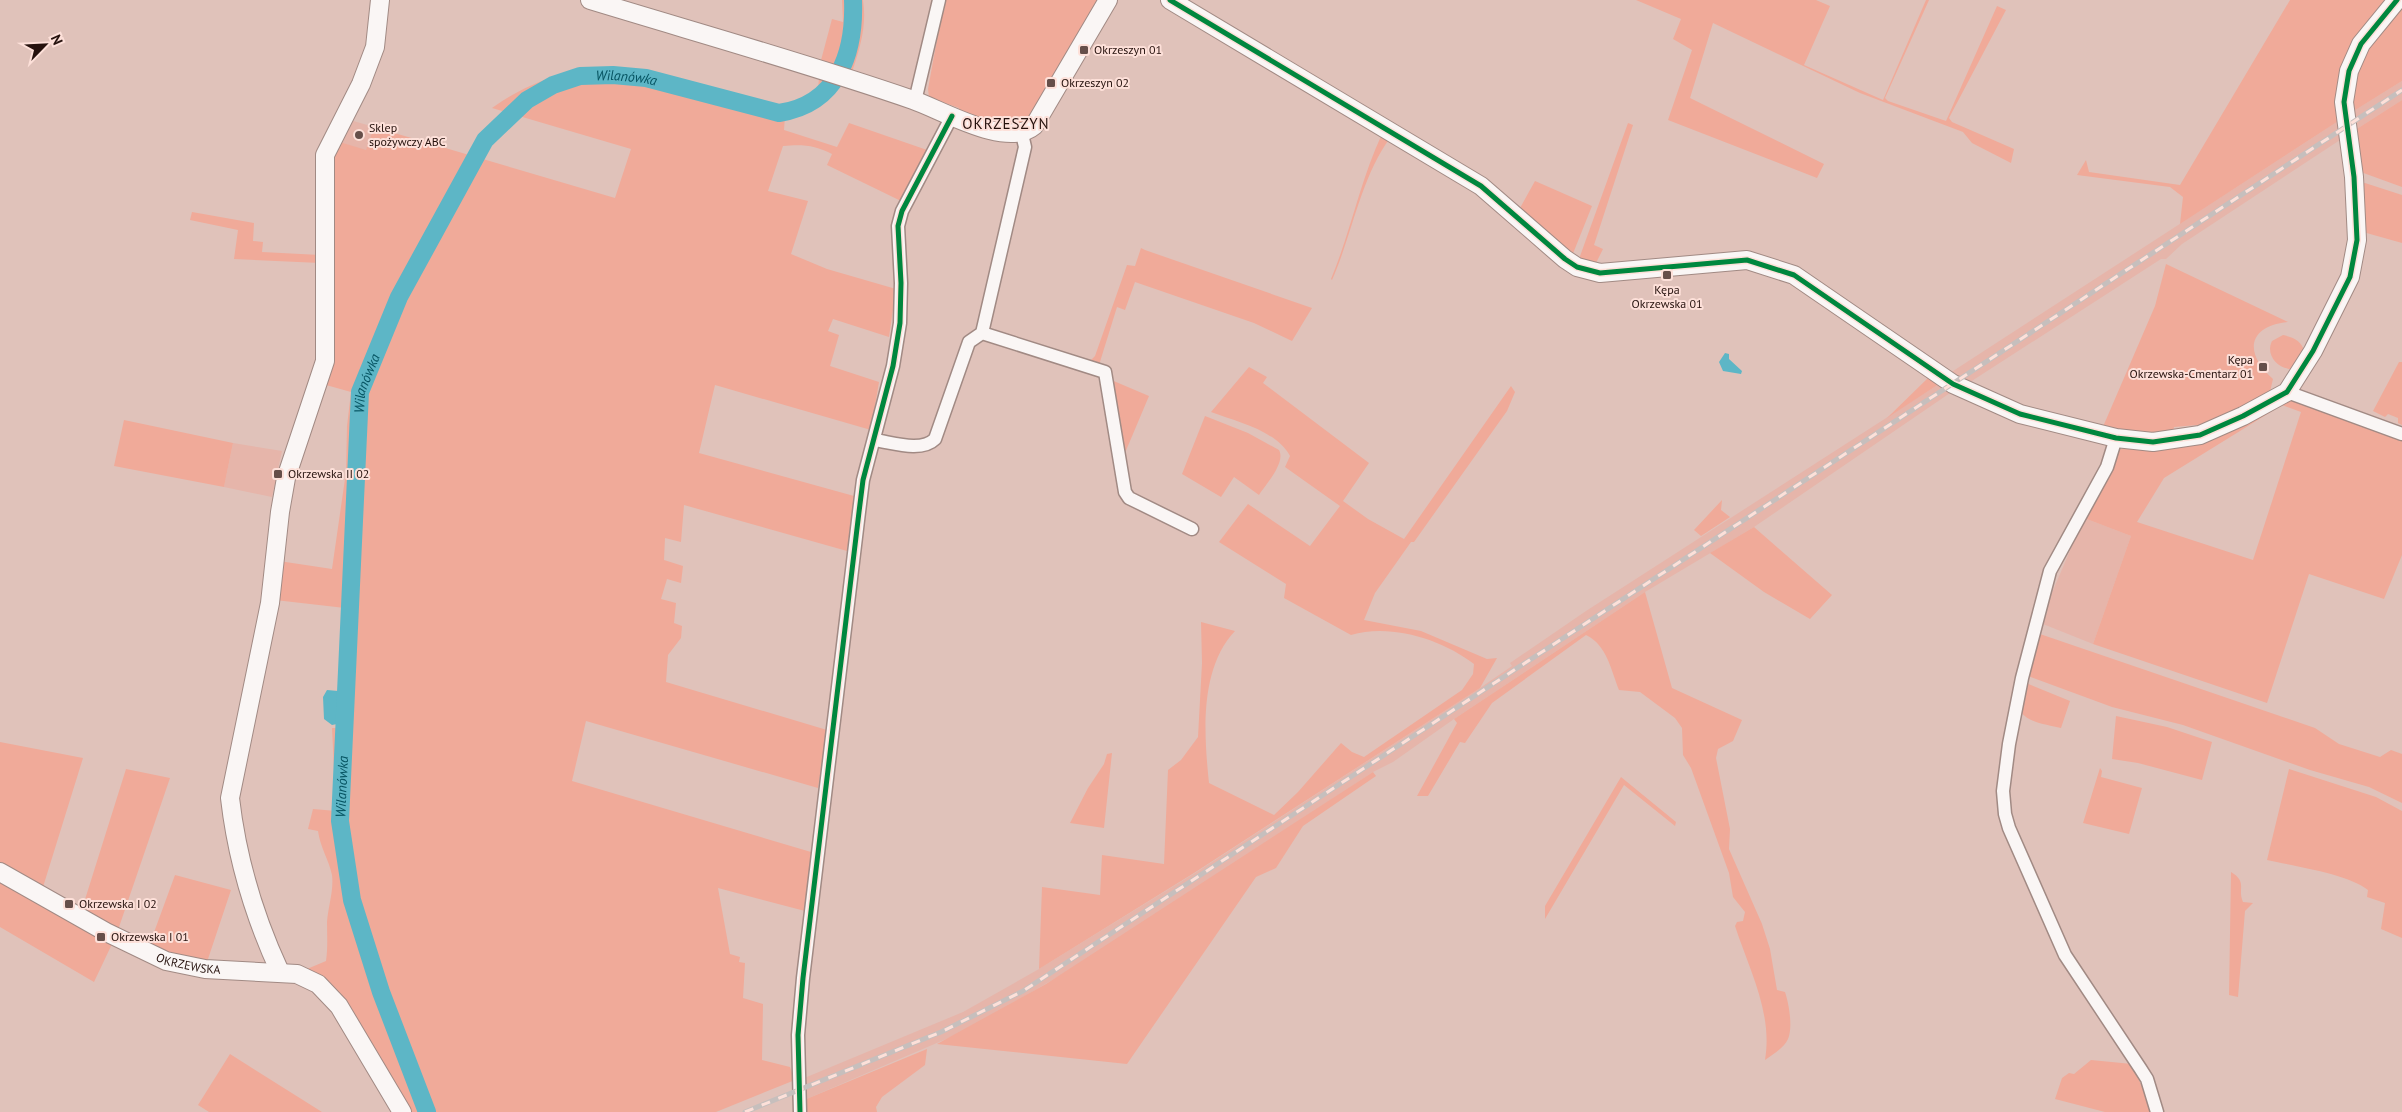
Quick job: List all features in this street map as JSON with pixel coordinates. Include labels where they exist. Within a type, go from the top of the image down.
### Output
[{"type":"street","points":[[280,972],[255,911],[246,882],[230,798],[270,603],[280,512],[286,478],[325,361],[325,155],[361,84],[375,47],[380,0]]},
{"type":"street","points":[[590,0],[837,75],[915,101],[996,132],[1022,134],[1034,126],[1108,0]]},
{"type":"street","points":[[915,101],[939,0]]},
{"type":"street","points":[[1170,0],[1482,186],[1554,250],[1577,267],[1600,273],[1747,260],[1754,262],[1794,275],[1953,384],[2020,414],[2116,438],[2153,442],[2200,435],[2244,416],[2287,392],[2313,351],[2350,277],[2357,240],[2354,177],[2344,102],[2349,71],[2361,44],[2397,0]]},
{"type":"street","points":[[800,1112],[798,1035],[803,978],[852,555],[863,480],[892,366],[900,323],[901,283],[898,226],[900,216],[952,116]]},
{"type":"street","points":[[874,440],[921,446],[932,442],[938,432],[970,342],[982,333],[1025,147],[1022,134]]},
{"type":"street","points":[[982,333],[1105,372],[1125,492],[1129,498],[1192,529]]},
{"type":"street","points":[[2287,392],[2402,434]]},
{"type":"street","points":[[2116,438],[2107,467],[2050,571],[2044,588],[2022,678],[2012,729],[2005,770],[2004,802],[2009,828],[2065,955],[2140,1068],[2147,1080],[2157,1112]]},
{"type":"street","name":"OKRZEWSKA","points":[[0,872],[106,932],[166,961],[205,969],[280,972],[307,977],[333,998],[402,1112]]},
{"type":"shaded area","points":[[842,0],[863,0],[863,28],[852,72],[820,64],[832,19],[843,22]]},
{"type":"shaded area","points":[[942,0],[1099,0],[1028,120],[1011,126],[959,113],[959,108],[929,97],[928,89],[942,12],[945,9],[941,5]]},
{"type":"shaded area","points":[[1636,0],[1816,0],[1830,6],[1804,65],[1883,100],[1926,0],[1929,0],[1885,98],[1888,101],[1946,121],[1997,6],[2006,10],[1949,118],[1952,122],[2014,149],[2011,163],[1972,143],[1963,132],[1860,93],[1713,23],[1690,98],[1824,164],[1817,178],[1668,120],[1692,50],[1673,39],[1681,19]]},
{"type":"shaded area","points":[[2290,0],[2392,0],[2373,23],[2340,120],[2180,224],[2183,197],[2170,187],[2077,175],[2086,160],[2089,172],[2180,185]]},
{"type":"shaded area","points":[[2402,0],[2402,81],[2349,114],[2351,81],[2366,50]]},
{"type":"shaded area","points":[[605,68],[651,76],[758,102],[783,106],[798,103],[818,90],[819,77],[843,84],[831,96],[810,110],[785,116],[784,130],[837,147],[849,123],[930,151],[901,201],[827,165],[832,154],[814,147],[802,145],[783,146],[768,191],[808,201],[791,254],[827,269],[896,289],[889,337],[833,319],[828,331],[839,335],[830,366],[879,382],[871,430],[715,385],[699,453],[854,496],[847,551],[684,505],[681,542],[665,538],[664,560],[683,566],[681,583],[667,579],[661,599],[676,603],[674,623],[682,626],[681,638],[668,655],[666,682],[827,730],[818,788],[586,721],[572,781],[811,852],[805,911],[718,888],[730,954],[740,957],[739,962],[745,963],[743,998],[763,1004],[762,1060],[790,1067],[795,1080],[716,1112],[407,1112],[339,992],[307,969],[326,961],[327,956],[327,922],[332,875],[318,831],[308,829],[313,809],[336,811],[332,728],[341,728],[345,608],[275,600],[279,561],[332,569],[346,472],[347,426],[351,392],[326,385],[330,165],[340,142],[366,150],[374,127],[615,198],[631,149],[492,108],[519,91],[546,80],[574,72]]},
{"type":"shaded area","points":[[2402,81],[2402,100],[2352,132],[2349,114]]},
{"type":"shaded area","points":[[2402,100],[2402,187],[2358,171],[2352,132]]},
{"type":"shaded area","points":[[350,120],[374,127],[366,151],[340,142]]},
{"type":"shaded area","points":[[2340,120],[2343,138],[2182,244],[2166,259],[2161,259],[1964,386],[1950,373]]},
{"type":"shaded area","points":[[1628,123],[1633,125],[1594,245],[1603,249],[1595,265],[1579,259]]},
{"type":"shaded area","points":[[1382,134],[1390,138],[1380,153],[1364,188],[1332,280],[1374,152]]},
{"type":"shaded area","points":[[1535,181],[1592,206],[1572,256],[1520,208]]},
{"type":"shaded area","points":[[2365,183],[2402,195],[2402,243],[2363,232],[2361,184]]},
{"type":"shaded area","points":[[192,212],[254,223],[253,241],[263,242],[262,252],[320,255],[320,263],[234,259],[238,230],[190,220]]},
{"type":"shaded area","points":[[1141,248],[1312,308],[1292,341],[1254,323],[1135,282],[1125,310],[1117,307],[1099,365],[1089,362],[1095,356],[1127,265],[1135,266]]},
{"type":"shaded area","points":[[2166,264],[2288,322],[2264,329],[2254,343],[2257,360],[2273,379],[2269,396],[2208,424],[2174,427],[2172,435],[2102,429],[2155,306]]},
{"type":"shaded area","points":[[2283,335],[2296,340],[2303,348],[2304,352],[2292,369],[2278,364],[2270,351],[2272,341]]},
{"type":"shaded area","points":[[2399,362],[2402,362],[2402,425],[2398,423],[2398,418],[2388,414],[2385,417],[2373,411]]},
{"type":"shaded area","points":[[1249,367],[1267,377],[1263,383],[1369,463],[1343,501],[1368,519],[1404,539],[1511,386],[1515,392],[1507,411],[1414,542],[1411,542],[1375,593],[1364,620],[1421,631],[1487,659],[1497,658],[1480,688],[1194,873],[1039,969],[1042,887],[1100,895],[1102,855],[1164,864],[1168,770],[1181,760],[1198,737],[1202,663],[1201,622],[1235,631],[1223,646],[1215,664],[1210,683],[1206,724],[1209,783],[1274,815],[1298,792],[1341,743],[1352,752],[1364,757],[1462,690],[1473,674],[1474,664],[1447,647],[1431,641],[1399,632],[1366,632],[1351,635],[1284,598],[1286,584],[1219,542],[1248,504],[1310,546],[1340,506],[1285,467],[1290,456],[1284,447],[1266,433],[1211,412]]},
{"type":"shaded area","points":[[1928,378],[1939,384],[1887,418]]},
{"type":"shaded area","points":[[1109,379],[1149,396],[1122,460]]},
{"type":"shaded area","points":[[1939,384],[1950,393],[1754,527],[1645,592],[1454,719],[1393,762],[1373,772],[1093,956],[967,1030],[804,1100],[802,1079],[963,1012],[1039,969],[1195,873],[1480,688],[1512,666],[1510,663],[1586,611]]},
{"type":"shaded area","points":[[2291,399],[2402,439],[2402,555],[2384,599],[2309,574],[2267,703],[2093,644],[2131,536],[2084,518],[2119,450],[2128,446],[2150,449]],"holes":[[[2282,405],[2301,412],[2253,560],[2137,522],[2164,478]]]},
{"type":"shaded area","points":[[1205,416],[1248,433],[1279,450],[1280,461],[1278,467],[1259,495],[1234,477],[1221,497],[1182,474]]},
{"type":"shaded area","points":[[124,420],[233,443],[224,487],[114,466]]},
{"type":"shaded area","points":[[233,443],[282,451],[272,497],[224,487]]},
{"type":"shaded area","points":[[1722,500],[1721,510],[1730,517],[1701,536],[1694,530]]},
{"type":"shaded area","points":[[2084,518],[2131,536],[2093,644],[2043,624],[2044,616],[2047,614],[2048,602]]},
{"type":"shaded area","points":[[1754,527],[1832,595],[1810,619],[1764,592],[1710,553]]},
{"type":"shaded area","points":[[1645,592],[1672,688],[1742,720],[1733,741],[1718,749],[1716,758],[1730,829],[1729,849],[1762,924],[1770,949],[1777,990],[1785,992],[1789,1009],[1790,1028],[1788,1039],[1781,1048],[1765,1060],[1767,1043],[1763,1008],[1735,926],[1737,922],[1743,921],[1745,912],[1733,897],[1729,873],[1691,768],[1683,755],[1682,728],[1675,718],[1640,692],[1619,690],[1604,652],[1593,639],[1586,635],[1492,703],[1465,743],[1460,742],[1428,796],[1417,796],[1457,723],[1454,719]]},
{"type":"shaded area","points":[[2037,633],[2315,728],[2339,744],[2380,757],[2391,750],[2402,754],[2402,803],[2369,787],[2310,770],[2183,725],[2112,707],[2028,676]]},
{"type":"shaded area","points":[[2026,683],[2070,701],[2061,728],[2045,725],[2024,716],[2021,712]]},
{"type":"shaded area","points":[[2116,716],[2167,727],[2212,742],[2202,780],[2138,763],[2112,759]]},
{"type":"shaded area","points":[[0,742],[83,758],[43,887],[0,862]]},
{"type":"shaded area","points":[[1112,753],[1104,828],[1070,823],[1088,788],[1104,764],[1107,754]]},
{"type":"shaded area","points":[[2100,768],[2102,771],[2101,777],[2142,788],[2129,834],[2083,823]]},
{"type":"shaded area","points":[[126,769],[170,778],[118,930],[82,909]]},
{"type":"shaded area","points":[[2289,769],[2376,797],[2402,811],[2402,938],[2381,929],[2385,903],[2367,897],[2368,890],[2359,884],[2320,871],[2267,860]]},
{"type":"shaded area","points":[[1373,772],[1376,776],[1303,826],[1276,868],[1256,877],[1127,1064],[937,1044],[1046,984]]},
{"type":"shaded area","points":[[1621,777],[1676,822],[1675,826],[1624,785],[1545,919],[1545,906]]},
{"type":"shaded area","points":[[2231,872],[2241,882],[2243,902],[2253,903],[2245,911],[2238,997],[2229,995]]},
{"type":"shaded area","points":[[175,875],[231,890],[207,962],[177,958],[149,946]]},
{"type":"shaded area","points":[[0,880],[112,944],[94,982],[0,927]]},
{"type":"shaded area","points":[[927,1049],[925,1065],[882,1097],[876,1107],[877,1112],[805,1112],[804,1100]]},
{"type":"shaded area","points":[[230,1054],[322,1112],[209,1112],[198,1105]]},
{"type":"shaded area","points":[[2091,1060],[2132,1064],[2153,1112],[2105,1112],[2055,1099],[2062,1078],[2069,1073],[2074,1074]]},
{"type":"water","points":[[1725,353],[1729,354],[1729,359],[1742,371],[1741,374],[1723,371],[1719,362]]},
{"type":"water","points":[[327,690],[338,691],[337,724],[332,725],[324,719],[323,697]]},
{"type":"waterway","name":"Wilanówka","points":[[427,1112],[381,992],[352,900],[340,821],[360,392],[399,297],[485,140],[527,100],[553,85],[580,76],[613,75],[646,78],[779,113],[799,108],[816,99],[829,87],[839,73],[851,39],[853,0]]},
{"type":"railway","points":[[745,1112],[941,1032],[1023,991],[2402,90]]},
{"type":"cycle path","points":[[1170,0],[1481,186],[1565,259],[1577,267],[1600,273],[1747,260],[1794,275],[1953,384],[2020,414],[2116,438],[2153,442],[2200,435],[2243,416],[2287,392],[2313,351],[2350,277],[2357,240],[2354,177],[2344,102],[2349,71],[2361,44],[2397,0]]},
{"type":"cycle path","points":[[800,1112],[798,1035],[803,978],[863,480],[893,366],[900,323],[901,283],[898,226],[902,211],[952,116]]},
{"type":"place","name":"Okrzeszyn 01","points":[[1084,50]]},
{"type":"place","name":"Okrzeszyn 02","points":[[1051,83]]},
{"type":"place","name":"Sklep spożywczy ABC","points":[[359,135]]},
{"type":"place","name":"Kępa Okrzewska 01","points":[[1667,275]]},
{"type":"place","name":"Kępa Okrzewska-Cmentarz 01","points":[[2263,367]]},
{"type":"place","name":"Okrzewska II 02","points":[[278,474]]},
{"type":"place","name":"Okrzewska I 02","points":[[69,904]]},
{"type":"place","name":"Okrzewska I 01","points":[[101,937]]},
{"type":"district","name":"OKRZESZYN","points":[[1006,124]]}]
